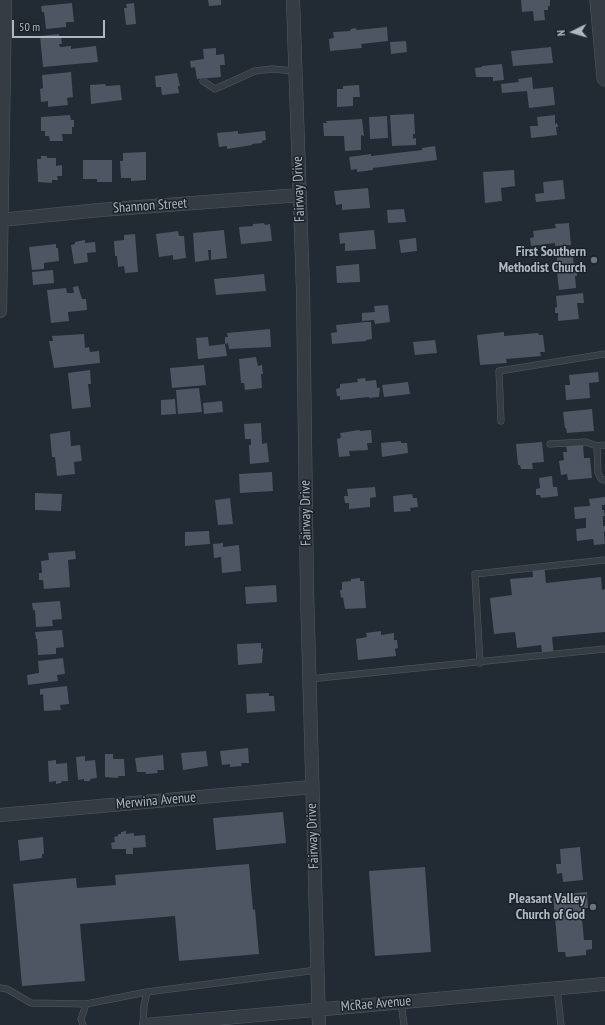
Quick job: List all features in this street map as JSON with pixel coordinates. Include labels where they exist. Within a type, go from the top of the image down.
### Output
[{"type":"street","points":[[0,311],[5,0]]},
{"type":"street","name":"Fairway Drive","points":[[293,0],[303,290],[309,679],[319,1025]]},
{"type":"street","points":[[598,0],[605,78]]},
{"type":"street","name":"Shannon Street","points":[[1,220],[100,210],[300,196]]},
{"type":"street","name":"Merwina Avenue","points":[[0,815],[312,787]]},
{"type":"street","name":"McRae Avenue","points":[[146,1025],[605,984]]},
{"type":"lane","points":[[203,81],[215,89],[255,71],[295,71]]},
{"type":"lane","points":[[501,421],[499,371],[605,354]]},
{"type":"lane","points":[[550,444],[586,442],[597,446],[605,445]]},
{"type":"lane","points":[[597,446],[598,473],[601,479],[605,480]]},
{"type":"lane","points":[[480,663],[475,574],[605,560]]},
{"type":"lane","points":[[309,679],[480,663],[605,649]]},
{"type":"lane","points":[[0,988],[7,989],[31,1003],[86,1004],[147,992],[317,970]]},
{"type":"lane","points":[[557,989],[561,1025]]},
{"type":"lane","points":[[143,1025],[144,1006],[147,992]]},
{"type":"lane","points":[[401,1002],[404,1025]]},
{"type":"lane","points":[[82,1025],[81,1019],[86,1004]]},
{"type":"building","points":[[208,0],[221,0],[221,5],[209,6]]},
{"type":"building","points":[[521,0],[550,0],[548,10],[544,10],[545,20],[534,21],[533,11],[522,12]]},
{"type":"building","points":[[72,3],[74,22],[66,22],[66,27],[46,29],[44,12],[42,12],[41,6]]},
{"type":"building","points":[[134,3],[136,24],[126,25],[124,8],[127,8],[126,4]]},
{"type":"building","points":[[387,27],[388,41],[361,44],[362,48],[330,51],[329,39],[334,38],[333,32],[350,31],[351,29],[355,28],[357,30]]},
{"type":"building","points":[[59,34],[59,36],[61,36],[62,44],[59,44],[60,47],[71,46],[71,49],[96,46],[98,62],[43,67],[40,36]]},
{"type":"building","points":[[406,41],[407,52],[391,54],[390,42]]},
{"type":"building","points":[[551,47],[553,63],[513,66],[511,51]]},
{"type":"building","points":[[216,48],[216,55],[224,54],[225,65],[220,65],[221,77],[197,79],[195,67],[191,68],[190,61],[204,59],[203,49]]},
{"type":"building","points":[[502,64],[504,80],[493,81],[493,77],[476,77],[475,68]]},
{"type":"building","points":[[71,72],[73,97],[67,98],[68,105],[48,107],[48,101],[41,102],[40,89],[43,88],[42,75]]},
{"type":"building","points":[[177,73],[180,86],[178,86],[179,93],[162,95],[161,87],[156,87],[155,76]]},
{"type":"building","points":[[532,77],[533,89],[553,87],[555,105],[529,108],[527,91],[502,93],[501,84],[519,82],[518,79]]},
{"type":"building","points":[[105,84],[106,86],[120,85],[122,100],[91,104],[90,85]]},
{"type":"building","points":[[359,85],[360,97],[353,97],[353,106],[337,107],[337,89],[343,89],[343,86]]},
{"type":"building","points":[[414,114],[415,134],[413,134],[413,139],[416,138],[416,145],[392,146],[390,115]]},
{"type":"building","points":[[70,115],[71,120],[74,120],[74,127],[72,127],[72,134],[62,134],[63,141],[50,141],[49,136],[45,136],[45,131],[41,131],[41,117]]},
{"type":"building","points":[[555,115],[555,124],[557,123],[558,127],[556,127],[557,135],[531,138],[530,126],[538,126],[537,117]]},
{"type":"building","points":[[387,116],[388,138],[370,139],[369,117]]},
{"type":"building","points":[[362,119],[364,136],[361,135],[361,150],[345,151],[344,136],[324,136],[323,123],[327,123],[326,121]]},
{"type":"building","points":[[238,131],[238,134],[265,131],[266,140],[262,141],[262,143],[227,149],[227,146],[219,147],[217,133]]},
{"type":"building","points":[[435,146],[437,160],[373,168],[373,170],[357,172],[357,169],[351,170],[349,157],[422,150],[422,148]]},
{"type":"building","points":[[146,152],[146,180],[131,181],[131,178],[121,178],[120,161],[123,161],[123,153]]},
{"type":"building","points":[[41,156],[56,158],[56,166],[62,165],[62,176],[57,176],[58,180],[52,180],[52,183],[38,182],[37,159],[41,159]]},
{"type":"building","points":[[83,160],[112,160],[112,182],[97,182],[97,179],[83,179]]},
{"type":"building","points":[[514,170],[515,186],[501,188],[502,201],[485,203],[483,172]]},
{"type":"building","points":[[563,180],[565,199],[536,202],[535,194],[544,193],[543,182]]},
{"type":"building","points":[[368,188],[370,208],[342,210],[342,204],[336,205],[334,191]]},
{"type":"building","points":[[404,209],[406,222],[388,223],[387,210]]},
{"type":"building","points":[[264,223],[265,225],[270,224],[272,241],[241,244],[239,227],[253,226],[253,224]]},
{"type":"building","points":[[569,223],[571,245],[555,246],[555,243],[531,246],[530,238],[534,237],[533,231],[556,228],[555,224]]},
{"type":"building","points":[[224,230],[227,258],[211,260],[211,250],[208,250],[209,260],[195,262],[193,233]]},
{"type":"building","points":[[374,230],[376,249],[345,251],[345,243],[340,244],[339,233]]},
{"type":"building","points":[[178,231],[179,236],[184,236],[186,258],[173,260],[173,255],[159,257],[156,234]]},
{"type":"building","points":[[135,234],[138,272],[125,273],[124,266],[118,267],[117,256],[115,256],[114,241],[124,240],[124,235]]},
{"type":"building","points":[[416,238],[417,251],[401,253],[399,240]]},
{"type":"building","points":[[85,240],[85,243],[95,242],[96,252],[87,253],[88,262],[74,264],[71,245],[75,244],[75,242]]},
{"type":"building","points":[[56,244],[56,248],[58,248],[59,261],[44,263],[44,269],[32,270],[29,247]]},
{"type":"building","points":[[573,256],[574,270],[577,270],[577,276],[575,276],[576,288],[559,290],[557,272],[554,272],[557,257]]},
{"type":"building","points":[[359,264],[360,282],[337,283],[336,266]]},
{"type":"building","points":[[53,270],[54,283],[33,285],[32,272]]},
{"type":"building","points":[[264,274],[266,291],[216,295],[214,279]]},
{"type":"building","points":[[78,286],[82,299],[86,299],[87,310],[68,312],[69,321],[51,323],[47,290],[66,288],[67,293],[74,293],[73,287]]},
{"type":"building","points":[[583,293],[584,303],[577,303],[579,319],[558,321],[558,313],[555,313],[555,308],[557,307],[556,296]]},
{"type":"building","points":[[388,305],[390,322],[375,324],[374,320],[362,321],[362,313],[375,312],[374,306]]},
{"type":"building","points":[[371,322],[372,339],[366,341],[332,344],[331,333],[337,332],[336,325]]},
{"type":"building","points":[[270,329],[271,347],[229,349],[228,343],[225,344],[225,337],[228,337],[227,333]]},
{"type":"building","points":[[504,332],[504,336],[538,333],[539,335],[543,335],[545,352],[540,352],[541,356],[506,359],[507,363],[480,365],[477,335]]},
{"type":"building","points":[[84,334],[85,348],[89,347],[90,352],[99,351],[100,363],[54,368],[49,341],[53,341],[52,336]]},
{"type":"building","points":[[208,337],[209,346],[225,344],[227,356],[198,359],[196,338]]},
{"type":"building","points":[[435,340],[437,353],[415,355],[413,342]]},
{"type":"building","points":[[256,357],[258,366],[262,365],[262,388],[245,390],[244,383],[241,383],[239,359]]},
{"type":"building","points":[[204,365],[206,385],[172,388],[170,368]]},
{"type":"building","points":[[90,370],[91,384],[88,384],[91,407],[72,409],[68,373]]},
{"type":"building","points":[[598,372],[599,382],[589,383],[590,398],[566,400],[565,385],[570,385],[569,375]]},
{"type":"building","points":[[365,378],[366,381],[376,380],[377,388],[380,388],[379,397],[340,400],[340,396],[337,396],[336,389],[340,388],[340,384],[358,382],[357,379]]},
{"type":"building","points":[[408,382],[410,394],[384,397],[382,385]]},
{"type":"building","points":[[199,388],[202,412],[178,414],[176,390]]},
{"type":"building","points":[[175,399],[176,414],[161,415],[161,400]]},
{"type":"building","points":[[222,401],[223,412],[204,414],[203,403]]},
{"type":"building","points":[[592,409],[594,431],[567,433],[563,412]]},
{"type":"building","points":[[261,423],[262,444],[267,443],[269,462],[250,464],[249,445],[251,445],[251,439],[245,439],[244,424]]},
{"type":"building","points":[[371,430],[372,443],[367,443],[368,450],[349,451],[350,456],[339,457],[337,439],[341,438],[340,433]]},
{"type":"building","points":[[70,431],[71,446],[80,445],[82,461],[74,462],[75,474],[57,476],[55,457],[52,457],[50,434]]},
{"type":"building","points":[[401,441],[401,443],[407,443],[408,453],[382,457],[381,443]]},
{"type":"building","points":[[542,442],[544,462],[532,463],[533,469],[521,469],[520,465],[518,465],[516,444]]},
{"type":"building","points":[[583,444],[584,458],[590,458],[592,478],[568,480],[567,474],[561,475],[559,461],[564,460],[563,452],[567,452],[566,445]]},
{"type":"building","points":[[272,472],[273,491],[240,493],[239,474]]},
{"type":"building","points":[[552,476],[553,487],[557,487],[558,496],[541,498],[540,495],[536,495],[536,489],[540,488],[539,478]]},
{"type":"building","points":[[375,487],[376,497],[370,498],[370,507],[349,509],[349,503],[345,503],[344,496],[348,496],[347,489]]},
{"type":"building","points":[[35,493],[62,494],[61,511],[35,510]]},
{"type":"building","points":[[412,494],[413,498],[417,498],[418,507],[410,508],[411,511],[394,512],[393,496]]},
{"type":"building","points":[[605,497],[605,505],[602,505],[602,510],[604,510],[605,516],[603,516],[603,526],[605,526],[605,544],[594,545],[593,539],[577,541],[576,529],[586,528],[586,518],[575,519],[574,507],[590,506],[589,499]]},
{"type":"building","points":[[230,498],[233,524],[218,525],[215,500]]},
{"type":"building","points":[[209,531],[210,544],[185,546],[185,532]]},
{"type":"building","points":[[223,543],[223,547],[239,545],[241,571],[222,573],[221,557],[214,558],[213,544]]},
{"type":"building","points":[[75,551],[76,559],[68,560],[70,587],[44,589],[43,580],[39,580],[39,573],[42,573],[41,561],[49,560],[48,553]]},
{"type":"building","points":[[544,564],[546,583],[601,577],[602,590],[605,589],[605,632],[552,637],[554,656],[543,658],[541,645],[517,648],[515,632],[494,634],[490,598],[512,595],[510,579],[533,577],[532,565]]},
{"type":"building","points":[[360,578],[360,581],[364,581],[366,608],[345,609],[340,590],[342,590],[342,582]]},
{"type":"building","points":[[276,585],[277,602],[246,604],[245,587]]},
{"type":"building","points":[[60,601],[62,619],[52,620],[53,626],[36,627],[35,610],[33,610],[32,603]]},
{"type":"building","points":[[62,630],[64,647],[56,648],[56,654],[38,655],[35,632]]},
{"type":"building","points":[[381,631],[381,635],[394,633],[394,640],[397,640],[398,648],[395,649],[396,656],[358,660],[356,639],[367,637],[366,633]]},
{"type":"building","points":[[261,643],[261,649],[263,648],[262,663],[238,665],[237,644]]},
{"type":"building","points":[[63,658],[65,674],[57,675],[58,681],[28,685],[27,675],[39,673],[38,661]]},
{"type":"building","points":[[67,686],[69,704],[60,705],[61,710],[44,711],[43,694],[40,695],[40,689]]},
{"type":"building","points":[[269,693],[269,696],[274,696],[275,711],[247,713],[246,694]]},
{"type":"building","points":[[248,748],[249,763],[241,763],[242,766],[230,767],[230,764],[222,765],[220,751]]},
{"type":"building","points":[[206,751],[208,766],[183,770],[181,753]]},
{"type":"building","points":[[105,754],[113,754],[113,759],[124,759],[125,776],[118,776],[118,778],[105,777]]},
{"type":"building","points":[[163,755],[164,770],[157,770],[158,773],[146,774],[146,772],[137,772],[135,758]]},
{"type":"building","points":[[85,756],[85,761],[95,760],[97,778],[90,779],[90,781],[84,781],[84,779],[78,780],[76,757]]},
{"type":"building","points":[[56,760],[56,764],[67,763],[68,781],[62,781],[61,783],[56,784],[56,781],[49,782],[48,761]]},
{"type":"building","points":[[283,812],[286,843],[216,850],[213,818]]},
{"type":"building","points":[[126,831],[126,834],[134,833],[134,836],[145,835],[146,847],[133,848],[133,854],[126,854],[126,849],[112,849],[111,843],[115,842],[114,837],[121,834],[121,832]]},
{"type":"building","points":[[43,837],[44,854],[42,854],[42,858],[20,861],[18,840]]},
{"type":"building","points":[[580,847],[583,880],[563,882],[562,873],[557,874],[556,864],[561,864],[560,849]]},
{"type":"building","points":[[249,864],[259,954],[179,961],[175,916],[80,924],[85,981],[22,986],[13,884],[76,878],[77,888],[116,885],[115,875]]},
{"type":"building","points":[[425,867],[431,952],[375,956],[369,871]]},
{"type":"building","points":[[587,892],[588,908],[581,908],[584,940],[592,940],[592,949],[586,950],[586,955],[566,957],[565,952],[558,952],[553,895]]},
{"type":"place","name":"First Southern Methodist Church","points":[[594,260]]},
{"type":"place","name":"Pleasant Valley Church of God","points":[[593,907]]}]
